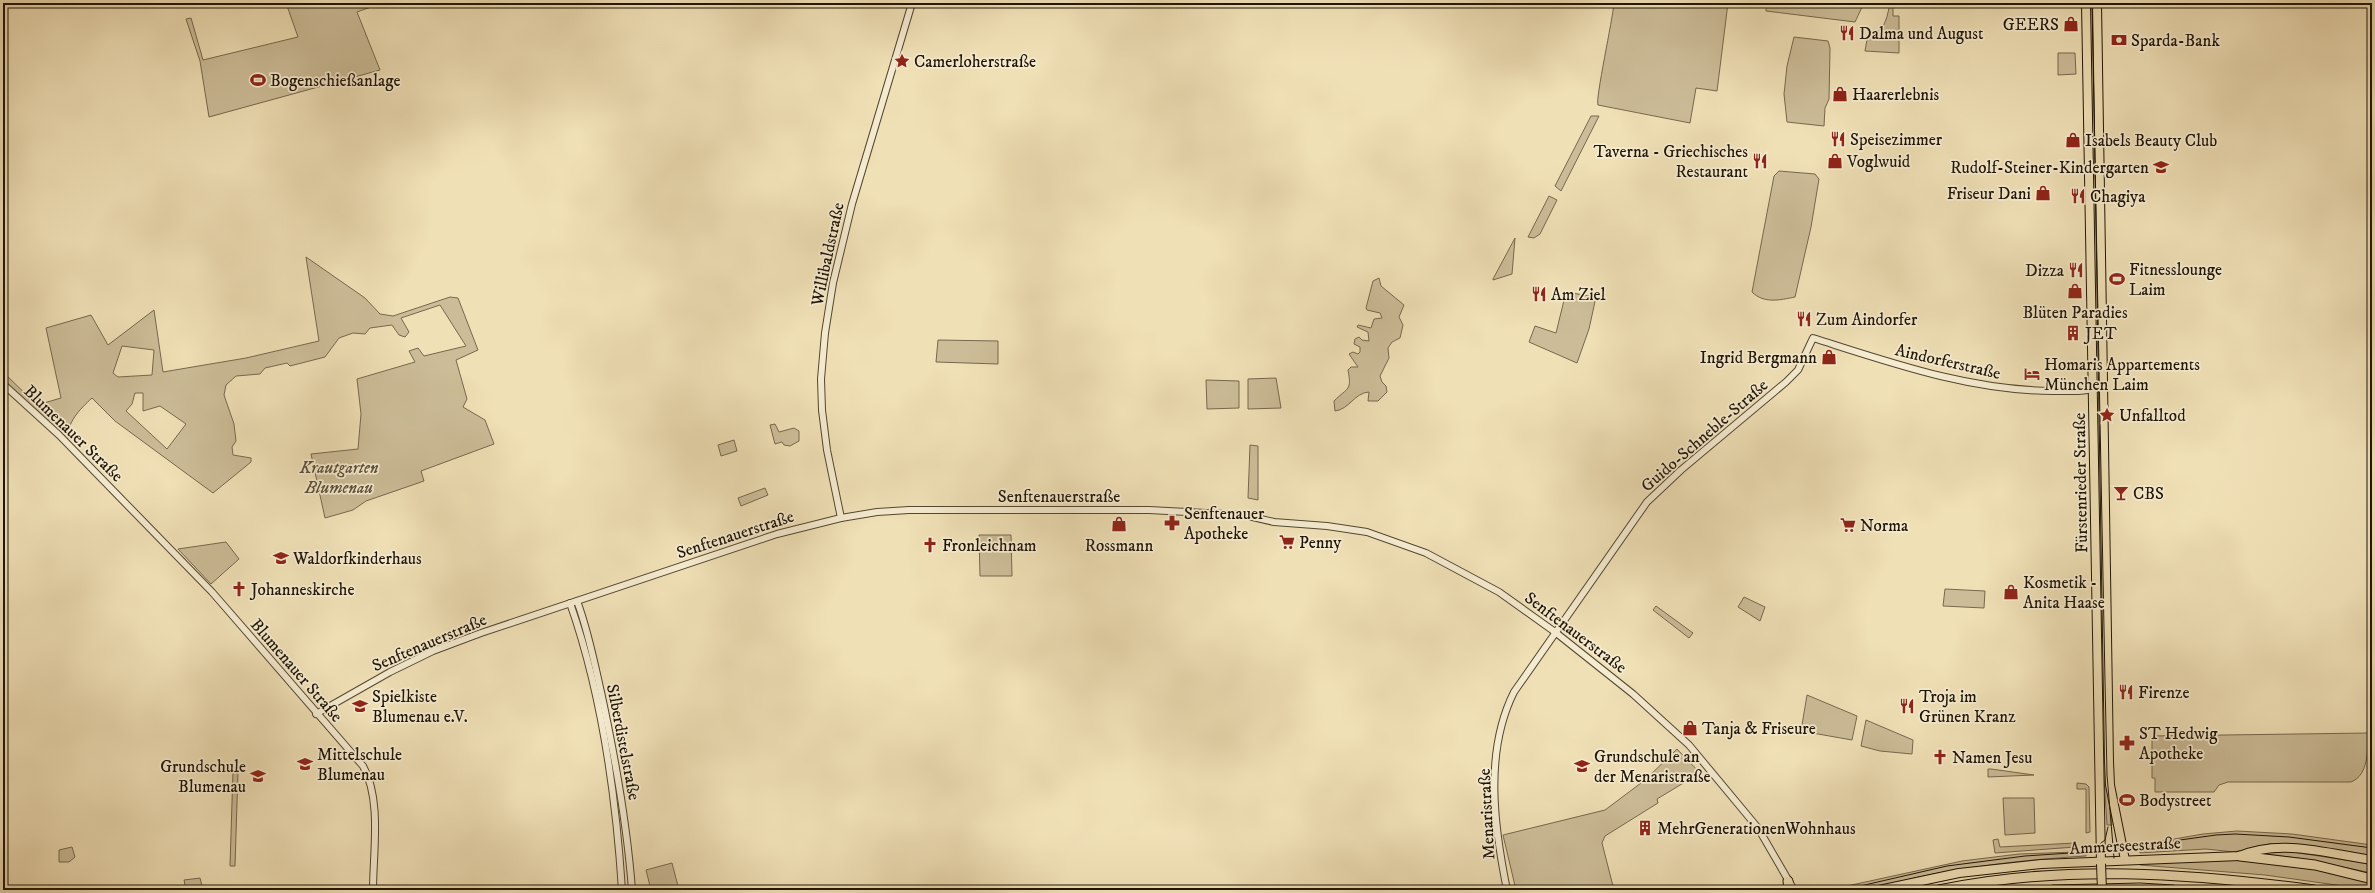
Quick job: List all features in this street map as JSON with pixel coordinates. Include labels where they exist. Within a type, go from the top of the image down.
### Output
[{"type":"highway","points":[[2240,856],[2315,865],[2372,879]]},
{"type":"highway","points":[[1939,890],[2012,879],[2126,874],[2216,879],[2314,890]]},
{"type":"highway","points":[[2053,890],[2140,888],[2173,890]]},
{"type":"main road","name":"Fürstenrieder Straße","points":[[2086,3],[2102,890]]},
{"type":"main road","name":"Fürstenrieder Straße","points":[[2097,3],[2109,770],[2111,793],[2125,860]]},
{"type":"main road","name":"Ammerseestraße","points":[[1878,890],[1994,868],[2125,860],[2240,856],[2251,851],[2280,848],[2372,860]]},
{"type":"street","name":"Willibaldstraße","points":[[841,518],[826,450],[822,410],[821,379],[825,333],[833,283],[852,204],[912,3]]},
{"type":"street","name":"Aindorferstraße","points":[[1813,338],[1932,376],[1966,383],[2025,391],[2093,390],[2103,387]]},
{"type":"street","name":"Guido-Schneble-Straße","points":[[1555,632],[1647,502],[1681,470],[1786,382],[1798,370],[1813,338]]},
{"type":"street","name":"Blumenauer Straße","points":[[3,384],[59,436],[206,587],[362,766],[371,785],[374,802],[373,890]]},
{"type":"street","name":"Senftenauerstraße","points":[[316,714],[390,672],[433,651],[570,603],[777,534],[841,518],[909,510],[1105,509],[1244,515],[1261,520],[1360,531],[1417,549],[1452,565],[1487,585],[1555,632],[1633,694],[1689,745],[1758,828],[1788,886],[1794,890]]},
{"type":"street","name":"Silberdistelstraße","points":[[577,601],[589,637],[608,725],[629,850],[632,890]]},
{"type":"street","name":"Silberdistelstraße","points":[[570,603],[582,637],[599,715],[608,768],[622,890]]},
{"type":"street","name":"Menaristraße","points":[[1507,890],[1499,839],[1494,789],[1496,761],[1504,711],[1514,692],[1555,632]]},
{"type":"green space","points":[[286,3],[382,3],[357,12],[380,70],[209,117],[200,61],[186,19],[191,18],[203,60],[298,37]]},
{"type":"green space","points":[[1614,3],[1728,3],[1717,91],[1696,88],[1690,123],[1598,105],[1599,89]]},
{"type":"green space","points":[[1729,3],[1864,3],[1855,22],[1766,11],[1766,6]]},
{"type":"green space","points":[[1890,3],[1893,3],[1893,16],[1899,16],[1899,53],[1865,51],[1868,34],[1874,33],[1882,28]]},
{"type":"green space","points":[[2089,3],[2095,3],[2097,175],[2091,175]]},
{"type":"green space","points":[[1794,37],[1828,41],[1830,48],[1829,99],[1825,108],[1824,126],[1787,122],[1784,94],[1787,66]]},
{"type":"green space","points":[[2058,53],[2075,53],[2076,74],[2058,75]]},
{"type":"green space","points":[[1591,116],[1599,116],[1561,191],[1555,186]]},
{"type":"green space","points":[[1779,171],[1815,174],[1819,179],[1811,227],[1795,297],[1767,300],[1752,292],[1774,176]]},
{"type":"green space","points":[[2091,177],[2097,177],[2100,370],[2094,370]]},
{"type":"green space","points":[[1549,196],[1557,200],[1540,234],[1534,238],[1528,237]]},
{"type":"green space","points":[[1515,238],[1512,274],[1493,280],[1493,279]]},
{"type":"green space","name":"Krautgarten Blumenau","points":[[306,257],[365,298],[380,314],[393,316],[450,297],[458,298],[478,350],[456,360],[467,399],[463,407],[485,420],[494,444],[421,471],[424,481],[366,501],[353,510],[325,518],[311,454],[358,449],[361,414],[357,379],[415,362],[409,351],[418,348],[424,356],[466,346],[440,305],[401,318],[409,332],[405,337],[399,335],[392,325],[370,328],[365,334],[353,333],[339,338],[325,357],[290,366],[287,363],[265,368],[260,374],[236,376],[226,385],[224,395],[234,424],[236,441],[232,447],[233,455],[251,458],[251,462],[213,493],[115,421],[92,398],[72,422],[69,428],[68,440],[3,380],[3,372],[37,405],[61,398],[46,328],[91,315],[108,345],[154,310],[163,372],[246,358],[319,341]],"holes":[[[122,346],[154,350],[152,375],[118,377],[113,373]],[[135,393],[143,393],[143,411],[160,406],[186,424],[167,449],[126,411],[132,404]]]},
{"type":"green space","points":[[1379,278],[1381,286],[1404,305],[1399,317],[1403,325],[1400,338],[1392,342],[1388,348],[1389,358],[1380,376],[1382,382],[1386,386],[1387,392],[1378,401],[1368,401],[1369,392],[1364,393],[1359,395],[1345,407],[1335,411],[1334,401],[1346,391],[1349,385],[1348,370],[1351,367],[1358,367],[1349,354],[1353,352],[1358,354],[1360,352],[1360,347],[1354,344],[1355,339],[1359,337],[1362,340],[1369,341],[1368,332],[1357,327],[1358,325],[1371,328],[1374,319],[1382,318],[1380,313],[1367,310],[1366,308],[1373,281]]},
{"type":"green space","points":[[1566,292],[1596,297],[1589,329],[1577,363],[1529,342],[1535,326],[1556,333]]},
{"type":"green space","points":[[938,340],[998,341],[998,364],[936,362]]},
{"type":"green space","points":[[1276,378],[1281,408],[1248,409],[1248,379]]},
{"type":"green space","points":[[1206,380],[1239,381],[1239,408],[1207,409]]},
{"type":"green space","points":[[2096,398],[2102,398],[2105,572],[2097,572]]},
{"type":"green space","points":[[775,424],[779,432],[794,428],[799,431],[799,441],[790,446],[784,445],[782,442],[775,444],[770,425]]},
{"type":"green space","points":[[734,440],[737,451],[721,456],[718,445]]},
{"type":"green space","points":[[1250,445],[1258,446],[1258,500],[1248,498]]},
{"type":"green space","points":[[765,488],[768,495],[741,506],[738,498]]},
{"type":"green space","points":[[979,535],[1011,535],[1012,576],[980,576]]},
{"type":"green space","points":[[226,542],[239,559],[211,584],[178,549]]},
{"type":"green space","points":[[2098,575],[2105,575],[2107,701],[2101,701]]},
{"type":"green space","points":[[1945,589],[1985,591],[1984,608],[1943,606]]},
{"type":"green space","points":[[1744,597],[1765,607],[1760,621],[1738,607]]},
{"type":"green space","points":[[1656,606],[1693,633],[1689,638],[1653,610]]},
{"type":"green space","points":[[1807,695],[1857,716],[1852,740],[1801,731]]},
{"type":"green space","points":[[1866,720],[1913,740],[1912,754],[1880,751],[1861,746]]},
{"type":"green space","points":[[2369,733],[2364,768],[2357,779],[2351,782],[2228,782],[2219,785],[2214,792],[2155,792],[2155,778],[2152,778],[2152,736]]},
{"type":"green space","points":[[1677,749],[1700,773],[1657,799],[1658,803],[1605,836],[1602,843],[1614,890],[1516,890],[1503,835],[1605,810],[1645,780]]},
{"type":"green space","points":[[2103,762],[2108,762],[2112,825],[2107,825]]},
{"type":"green space","points":[[1988,769],[1991,769],[2034,775],[1988,777]]},
{"type":"green space","points":[[233,771],[238,771],[235,866],[230,866]]},
{"type":"green space","points":[[2077,783],[2086,784],[2089,787],[2090,832],[2086,833],[2086,789],[2077,789]]},
{"type":"green space","points":[[2003,798],[2034,798],[2035,833],[2005,835]]},
{"type":"green space","points":[[2237,831],[2292,834],[2372,845],[2372,856],[2269,844],[2234,852],[2206,849],[2140,853],[2140,845],[2203,834]]},
{"type":"green space","points":[[1998,839],[2000,847],[2075,843],[2075,847],[1995,853],[1993,840]]},
{"type":"green space","points":[[72,847],[75,857],[69,862],[59,862],[59,850]]},
{"type":"green space","points":[[2086,850],[2086,856],[2031,860],[1975,867],[1877,886],[1853,890],[1840,890],[1847,888],[1847,886],[1962,861],[2019,854],[2076,852]]},
{"type":"green space","points":[[2279,850],[2372,864],[2372,873],[2298,858],[2257,853]]},
{"type":"green space","points":[[2247,859],[2299,865],[2372,883],[2372,890],[2265,875],[2140,865],[2140,862]]},
{"type":"green space","points":[[672,863],[679,890],[651,890],[646,870]]},
{"type":"green space","points":[[200,878],[203,890],[186,890],[184,880]]},
{"type":"tram line","points":[[2092,3],[2107,775],[2114,858]]},
{"type":"tram line","points":[[2092,850],[2105,840],[2108,827]]},
{"type":"tram line","points":[[1843,890],[1947,866],[2025,856],[2101,851],[2216,835],[2235,834],[2289,837],[2372,848]]},
{"type":"place","name":"GEERS","points":[[2071,24]]},
{"type":"place","name":"Dalma und August","points":[[1847,33]]},
{"type":"place","name":"Sparda-Bank","points":[[2119,40]]},
{"type":"place","name":"Camerloherstraße","points":[[902,61]]},
{"type":"place","name":"Bogenschießanlage","points":[[258,80]]},
{"type":"place","name":"Haarerlebnis","points":[[1840,94]]},
{"type":"place","name":"Speisezimmer","points":[[1838,139]]},
{"type":"place","name":"Isabels Beauty Club","points":[[2073,140]]},
{"type":"place","name":"Taverna - Griechisches Restaurant","points":[[1760,161]]},
{"type":"place","name":"Voglwuid","points":[[1835,161]]},
{"type":"place","name":"Rudolf-Steiner-Kindergarten","points":[[2161,167]]},
{"type":"place","name":"Friseur Dani","points":[[2043,193]]},
{"type":"place","name":"Chagiya","points":[[2078,196]]},
{"type":"place","name":"Dizza","points":[[2076,270]]},
{"type":"place","name":"Fitnesslounge Laim","points":[[2117,279]]},
{"type":"place","name":"Blüten Paradies","points":[[2075,291]]},
{"type":"place","name":"Am Ziel","points":[[1539,294]]},
{"type":"place","name":"Zum Aindorfer","points":[[1804,319]]},
{"type":"place","name":"JET","points":[[2073,333]]},
{"type":"place","name":"Ingrid Bergmann","points":[[1829,357]]},
{"type":"place","name":"Homaris Appartements München Laim","points":[[2032,374]]},
{"type":"place","name":"Unfalltod","points":[[2107,415]]},
{"type":"place","name":"CBS","points":[[2121,493]]},
{"type":"place","name":"Senftenauer Apotheke","points":[[1172,523]]},
{"type":"place","name":"Rossmann","points":[[1119,524]]},
{"type":"place","name":"Norma","points":[[1848,525]]},
{"type":"place","name":"Penny","points":[[1287,542]]},
{"type":"place","name":"Fronleichnam","points":[[930,545]]},
{"type":"place","name":"Waldorfkinderhaus","points":[[281,558]]},
{"type":"place","name":"Johanneskirche","points":[[239,589]]},
{"type":"place","name":"Kosmetik - Anita Haase","points":[[2011,592]]},
{"type":"place","name":"Firenze","points":[[2126,692]]},
{"type":"place","name":"Spielkiste Blumenau e.V.","points":[[360,706]]},
{"type":"place","name":"Troja im Grünen Kranz","points":[[1907,706]]},
{"type":"place","name":"Tanja & Friseure","points":[[1690,728]]},
{"type":"place","name":"ST Hedwig Apotheke","points":[[2127,743]]},
{"type":"place","name":"Namen Jesu","points":[[1940,757]]},
{"type":"place","name":"Mittelschule Blumenau","points":[[305,764]]},
{"type":"place","name":"Grundschule an der Menaristraße","points":[[1582,766]]},
{"type":"place","name":"Grundschule Blumenau","points":[[258,776]]},
{"type":"place","name":"Bodystreet","points":[[2127,800]]},
{"type":"place","name":"MehrGenerationenWohnhaus","points":[[1645,828]]}]
